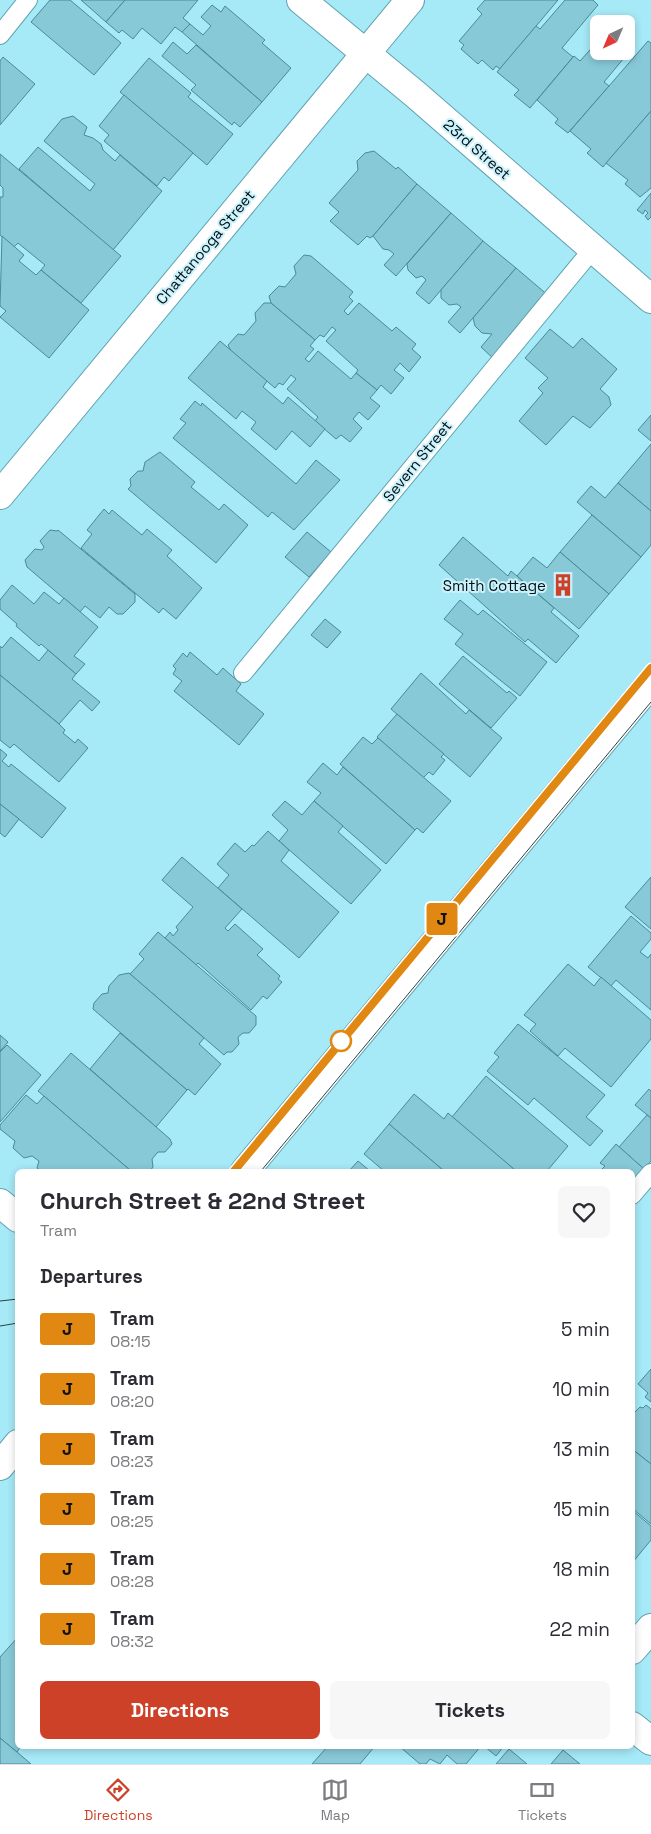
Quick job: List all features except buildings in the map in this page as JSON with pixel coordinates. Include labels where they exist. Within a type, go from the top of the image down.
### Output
[{"type":"street","name":"23rd Street","points":[[301,0],[651,299]]},
{"type":"street","name":"Chattanooga Street","points":[[0,495],[410,0]]},
{"type":"street","points":[[247,1169],[651,683]]},
{"type":"street","points":[[0,1203],[15,1216]]},
{"type":"street","points":[[0,1466],[15,1448]]},
{"type":"street","points":[[635,1647],[651,1628]]},
{"type":"street","points":[[635,1728],[651,1741]]},
{"type":"lane","points":[[0,35],[28,0]]},
{"type":"lane","name":"Severn Street","points":[[243,673],[592,250]]},
{"type":"lane","points":[[635,1192],[651,1173]]},
{"type":"tram line","points":[[236,1169],[651,668]]},
{"type":"tram line","name":"J","points":[[236,1169],[651,668]]},
{"type":"tram line","points":[[263,1169],[651,702]]},
{"type":"tram line","points":[[0,1301],[15,1299]]},
{"type":"tram line","points":[[0,1326],[15,1324]]},
{"type":"place","name":"Smith Cottage","points":[[563,585]]}]
